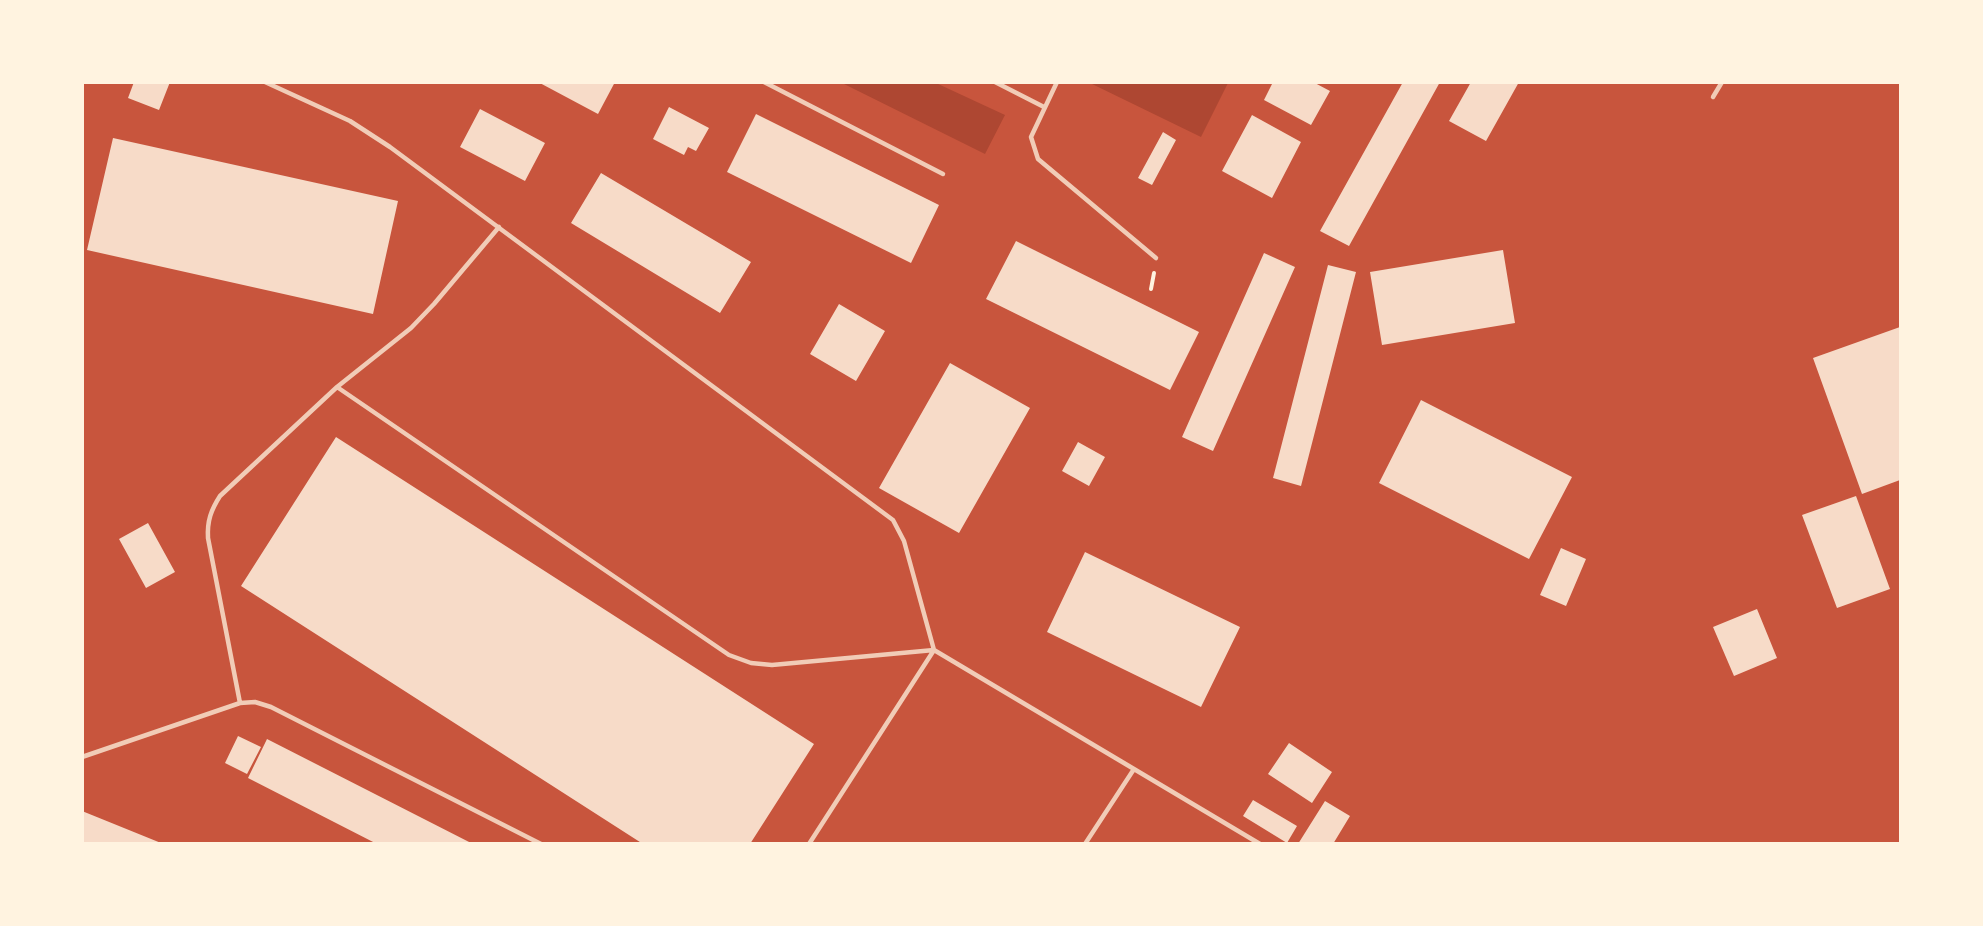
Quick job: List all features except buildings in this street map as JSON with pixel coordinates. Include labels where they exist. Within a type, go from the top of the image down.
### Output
[{"type":"lane","points":[[265,82],[350,121],[390,147],[893,520],[904,541],[934,650],[809,843]]},
{"type":"lane","points":[[764,82],[942,174]]},
{"type":"lane","points":[[995,82],[1044,107]]},
{"type":"lane","points":[[1057,82],[1031,137],[1038,159],[1156,258]]},
{"type":"lane","points":[[1713,97],[1722,82]]},
{"type":"lane","points":[[240,703],[208,538],[207,525],[211,510],[220,496],[337,387],[411,328],[499,227]]},
{"type":"lane","points":[[337,387],[729,654],[751,663],[772,665],[934,650],[1260,843]]},
{"type":"lane","points":[[82,757],[240,703],[255,702],[271,707],[541,843]]},
{"type":"lane","points":[[1085,843],[1134,769]]},
{"type":"shaded area","points":[[842,83],[936,83],[1005,115],[985,154]]},
{"type":"shaded area","points":[[1090,83],[1228,83],[1201,137]]}]
